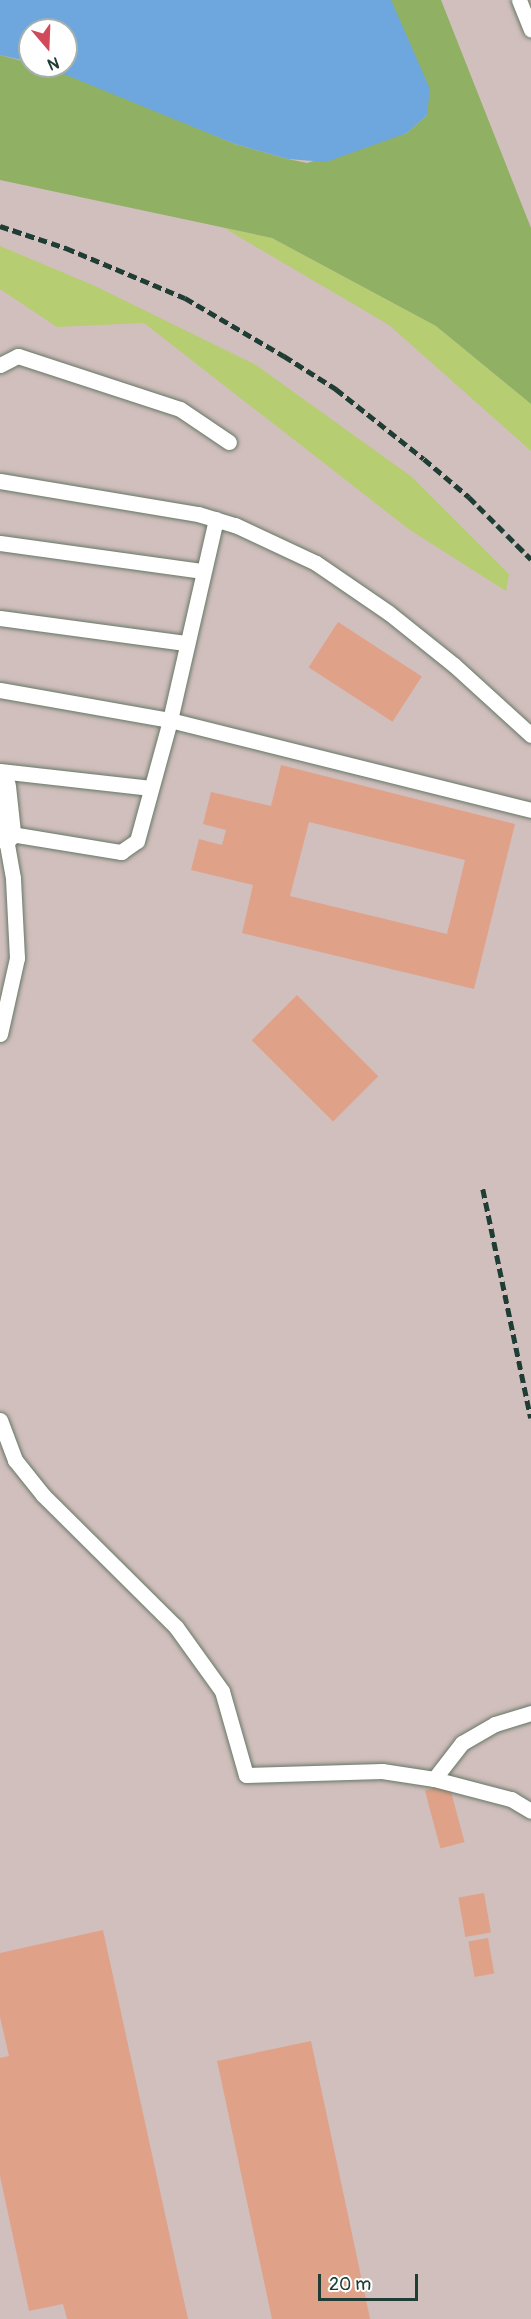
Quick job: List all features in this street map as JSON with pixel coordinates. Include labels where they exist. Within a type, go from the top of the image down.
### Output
[{"type":"street","points":[[0,787],[5,833]]},
{"type":"lane","points":[[519,0],[531,30]]},
{"type":"lane","points":[[0,365],[18,356],[180,409],[229,442]]},
{"type":"lane","points":[[0,481],[216,519],[325,569],[454,665],[531,735]]},
{"type":"lane","points":[[0,1034],[17,958],[13,878],[5,833],[121,852],[137,841],[170,720],[216,519]]},
{"type":"lane","points":[[0,543],[203,571]]},
{"type":"lane","points":[[0,618],[186,643]]},
{"type":"lane","points":[[0,690],[170,720],[531,810]]},
{"type":"lane","points":[[0,771],[151,788]]},
{"type":"lane","points":[[0,1420],[15,1460],[43,1495],[176,1627],[222,1691],[246,1775],[361,1769],[434,1779],[511,1799],[531,1811]]},
{"type":"lane","points":[[434,1779],[462,1743],[495,1724],[531,1713]]},
{"type":"shaded area","points":[[0,0],[531,0],[531,2319],[0,2319]]},
{"type":"green space","points":[[389,0],[441,0],[531,228],[531,404],[436,326],[272,238],[0,180],[0,55],[18,60],[18,78],[78,78],[235,144],[307,163],[407,133],[427,115]]},
{"type":"green space","points":[[224,228],[272,238],[436,326],[531,404],[531,451],[389,325]]},
{"type":"green space","points":[[0,246],[95,286],[256,365],[412,477],[509,574],[506,591],[410,530],[144,323],[57,327],[0,289]]},
{"type":"water","points":[[0,0],[391,0],[430,89],[427,115],[407,133],[326,162],[288,159],[235,144],[73,78],[78,78],[78,18],[18,18],[18,59],[0,55]]},
{"type":"building","points":[[338,622],[422,676],[392,722],[309,667]]},
{"type":"building","points":[[281,765],[515,824],[474,989],[242,933],[253,885],[191,870],[199,839],[222,845],[226,830],[203,824],[211,792],[271,806]],"holes":[[[309,822],[465,860],[447,934],[290,896]]]},
{"type":"building","points":[[297,995],[378,1076],[333,1122],[252,1040]]},
{"type":"building","points":[[449,1784],[465,1842],[440,1848],[425,1790]]},
{"type":"building","points":[[484,1893],[491,1932],[465,1937],[458,1898]]},
{"type":"building","points":[[103,1930],[188,2319],[67,2319],[63,2304],[29,2311],[0,2176],[0,2058],[9,2056],[0,2017],[0,1953]]},
{"type":"building","points":[[488,1938],[494,1973],[475,1977],[468,1941]]},
{"type":"building","points":[[311,2041],[370,2319],[272,2319],[217,2061]]},
{"type":"railway","points":[[0,226],[66,248],[185,298],[284,356],[336,389],[424,459],[469,497],[531,559]]},
{"type":"railway","points":[[483,1189],[531,1418]]}]
